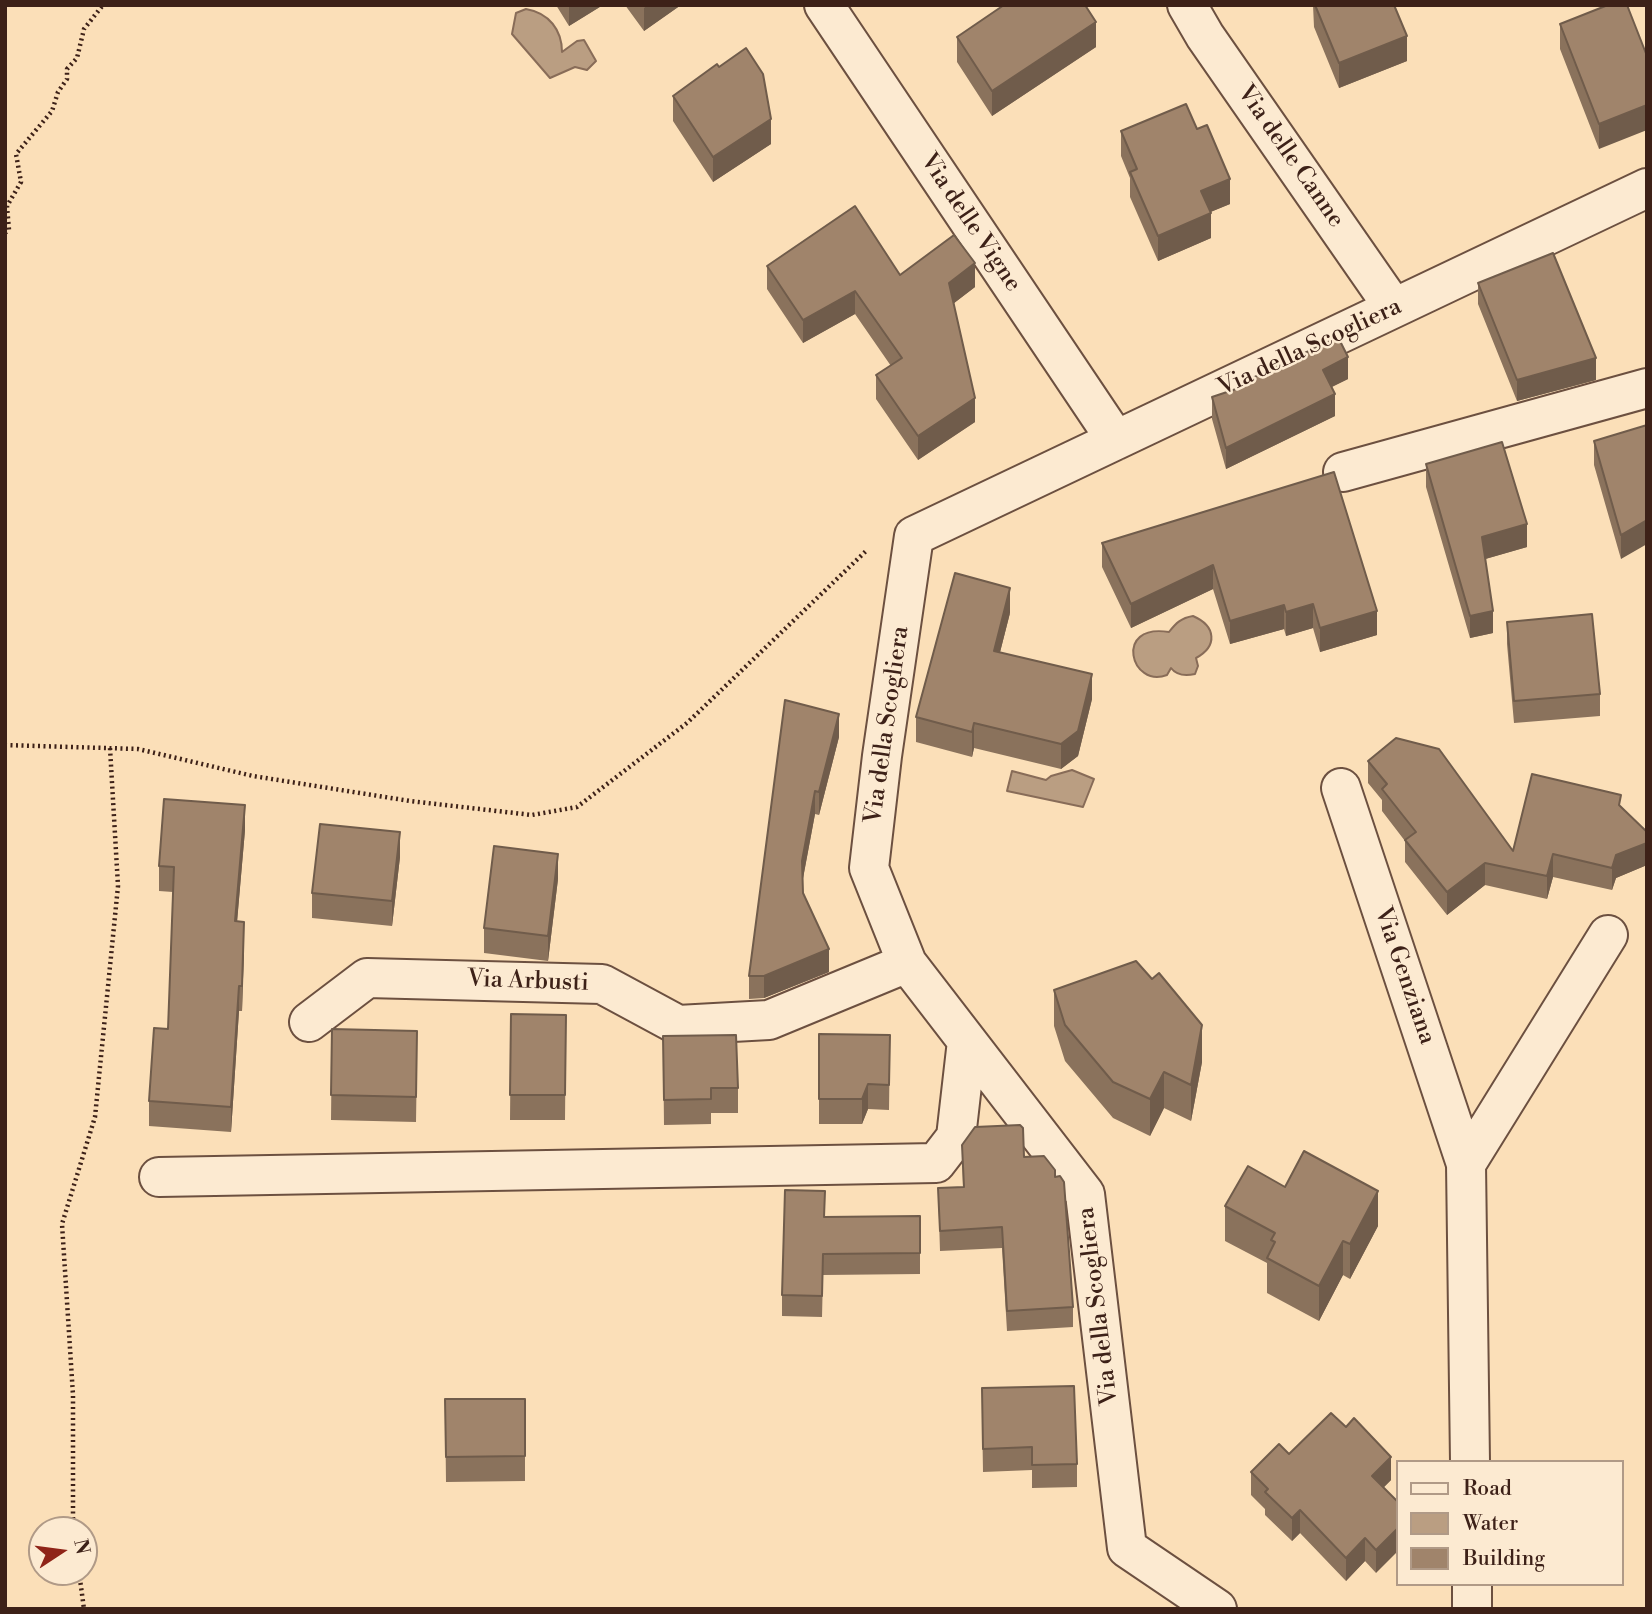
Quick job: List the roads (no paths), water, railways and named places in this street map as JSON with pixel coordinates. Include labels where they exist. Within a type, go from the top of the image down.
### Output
[{"type":"street","name":"Via delle Vigne","points":[[824,5],[1116,440]]},
{"type":"street","name":"Via delle Canne","points":[[1187,5],[1205,36],[1394,308]]},
{"type":"street","name":"Via della Scogliera","points":[[1217,1609],[1127,1548],[1085,1194],[907,963],[869,868],[882,756],[914,536],[1647,188]]},
{"type":"street","points":[[1342,472],[1647,388]]},
{"type":"street","name":"Via Genziana","points":[[1341,788],[1466,1164],[1470,1460]]},
{"type":"street","points":[[1466,1164],[1608,935]]},
{"type":"street","name":"Via Arbusti","points":[[309,1022],[367,978],[602,984],[678,1025],[769,1020],[907,963]]},
{"type":"street","points":[[159,1177],[936,1163],[956,1137],[967,1041]]},
{"type":"street","points":[[1472,1586],[1472,1609]]},
{"type":"water","points":[[526,9],[541,14],[553,24],[560,37],[562,52],[577,41],[584,40],[596,61],[587,70],[575,67],[550,78],[512,34],[516,13]]},
{"type":"water","points":[[1193,616],[1206,625],[1211,636],[1208,648],[1196,658],[1198,666],[1195,674],[1182,675],[1171,668],[1167,675],[1154,677],[1144,673],[1137,665],[1134,655],[1134,645],[1140,637],[1151,632],[1169,632],[1179,621]]},
{"type":"water","points":[[1072,770],[1094,779],[1083,807],[1007,791],[1012,771],[1046,780]]}]
